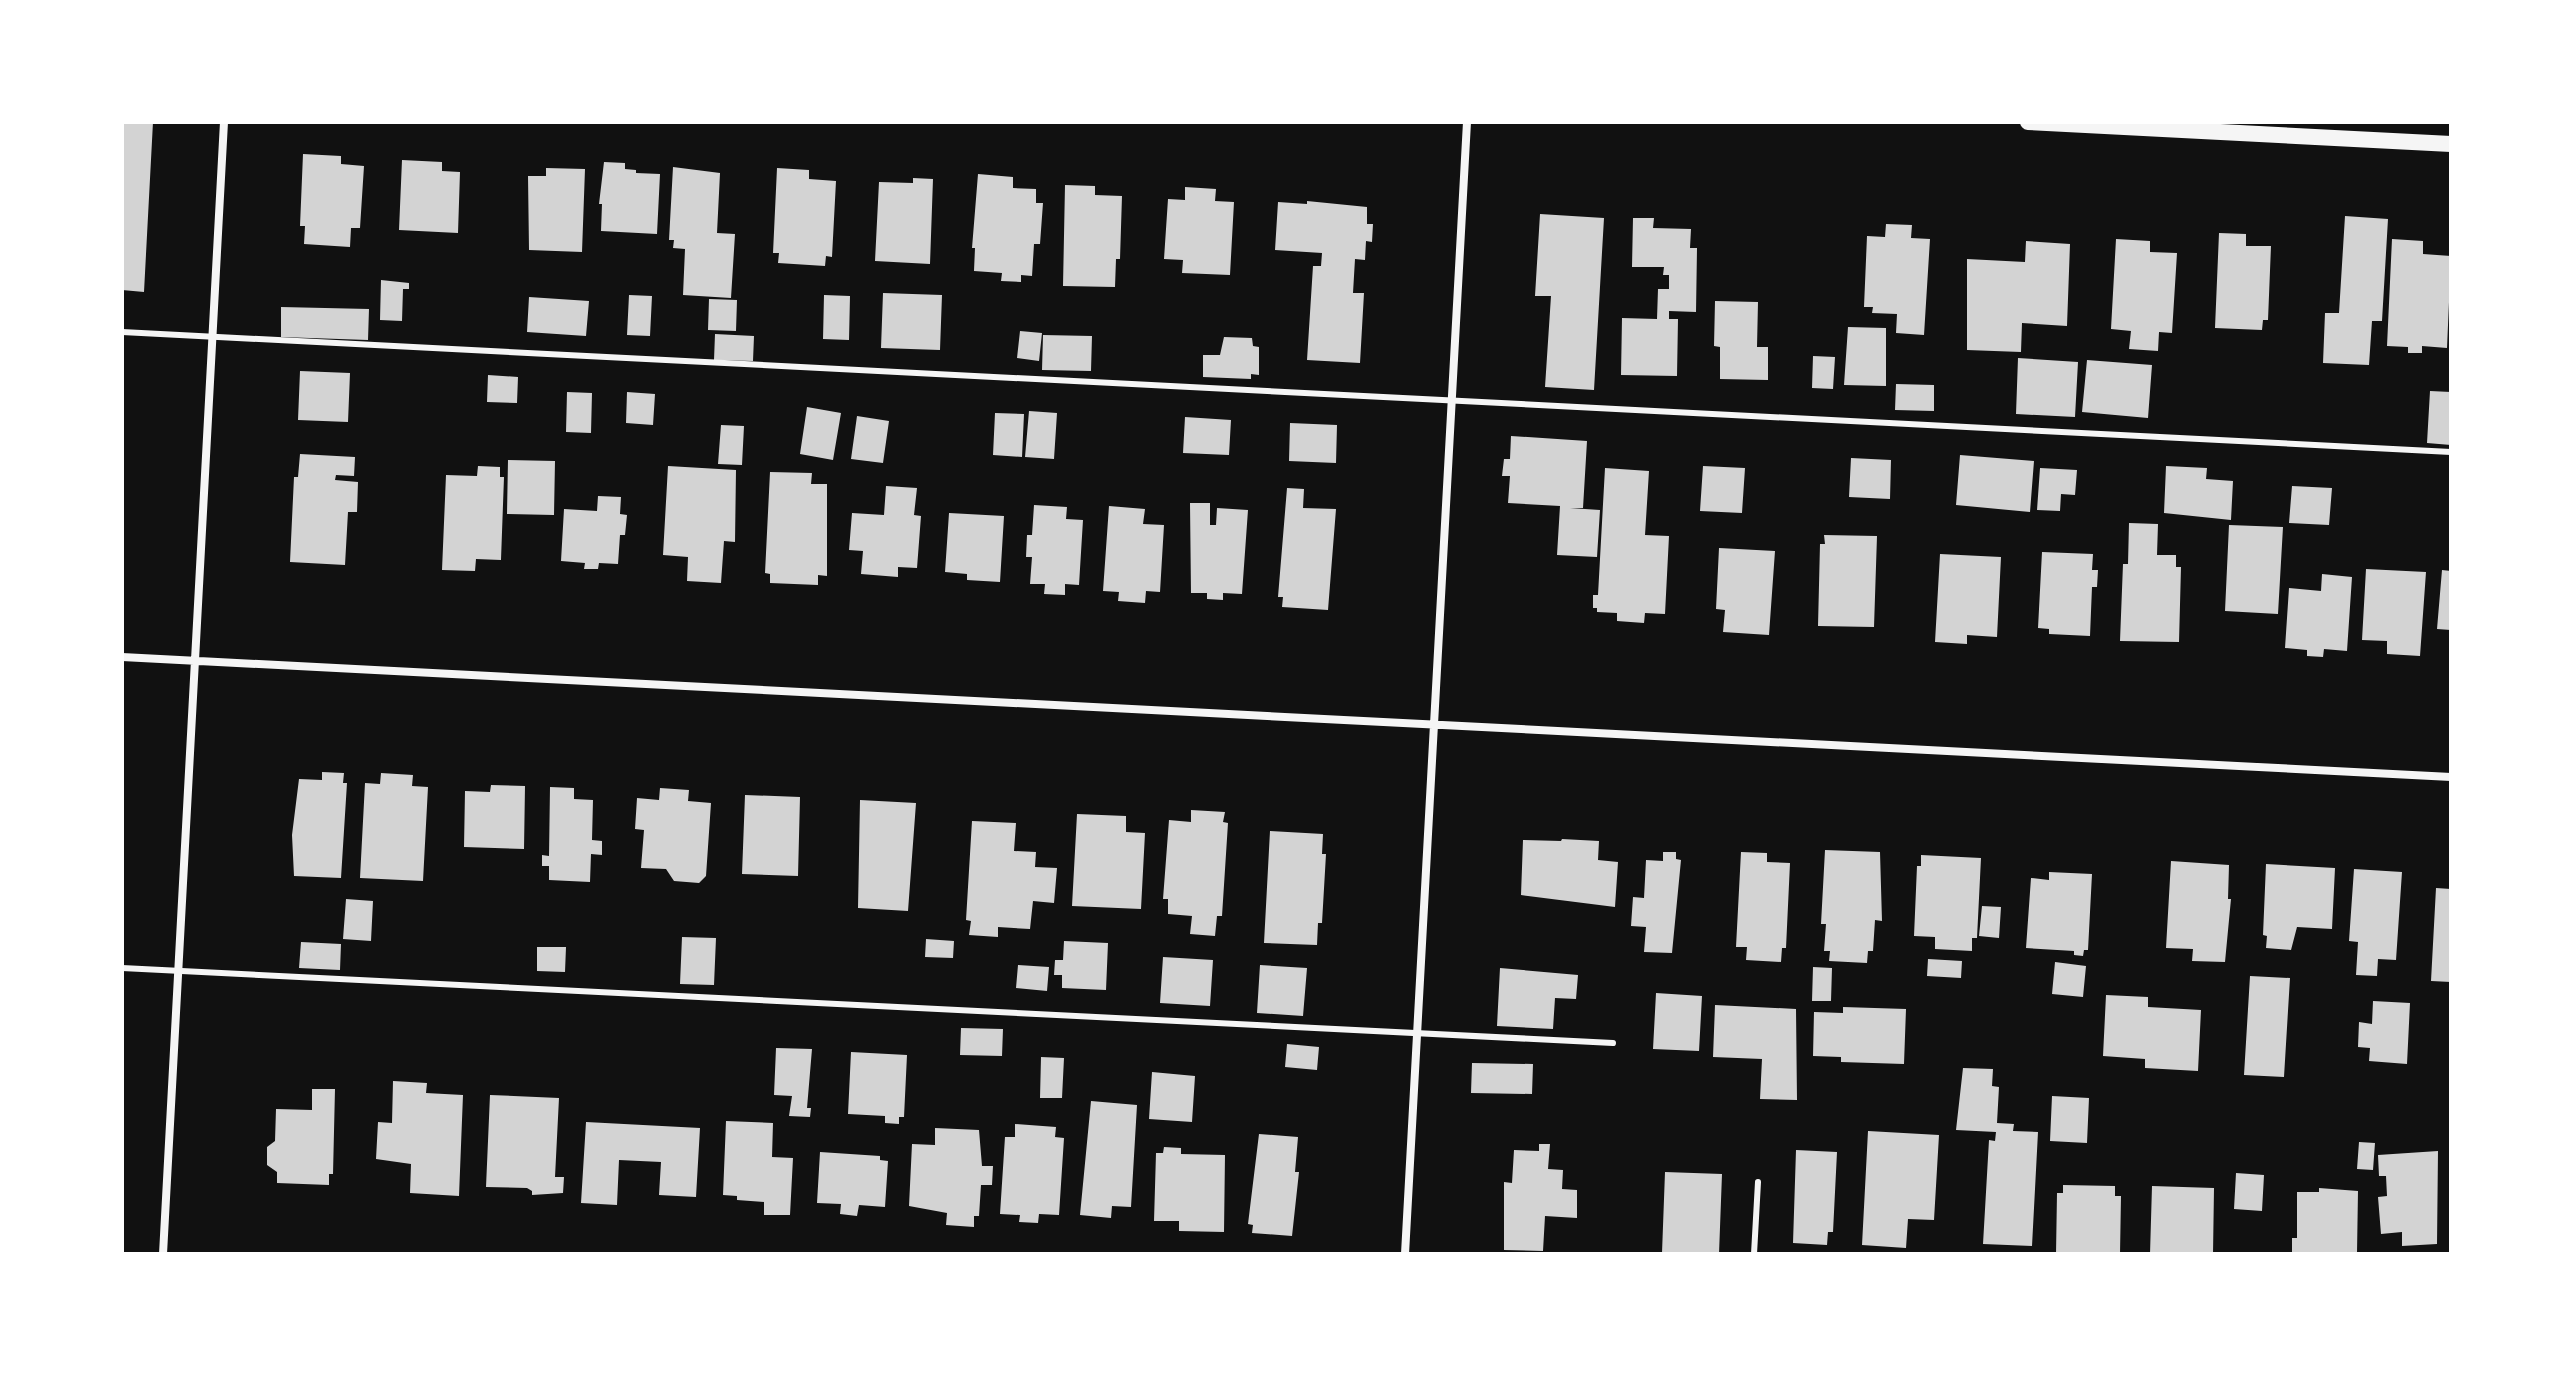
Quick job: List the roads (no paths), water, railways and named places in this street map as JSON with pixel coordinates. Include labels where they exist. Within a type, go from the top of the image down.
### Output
[{"type":"main road","points":[[2028,122],[2451,144]]},
{"type":"street","points":[[163,1254],[224,122]]},
{"type":"street","points":[[1405,1254],[1467,122]]},
{"type":"street","points":[[122,657],[2451,777]]},
{"type":"lane","points":[[122,332],[2451,452]]},
{"type":"lane","points":[[122,968],[1613,1043]]},
{"type":"lane","points":[[1754,1254],[1758,1182]]}]
